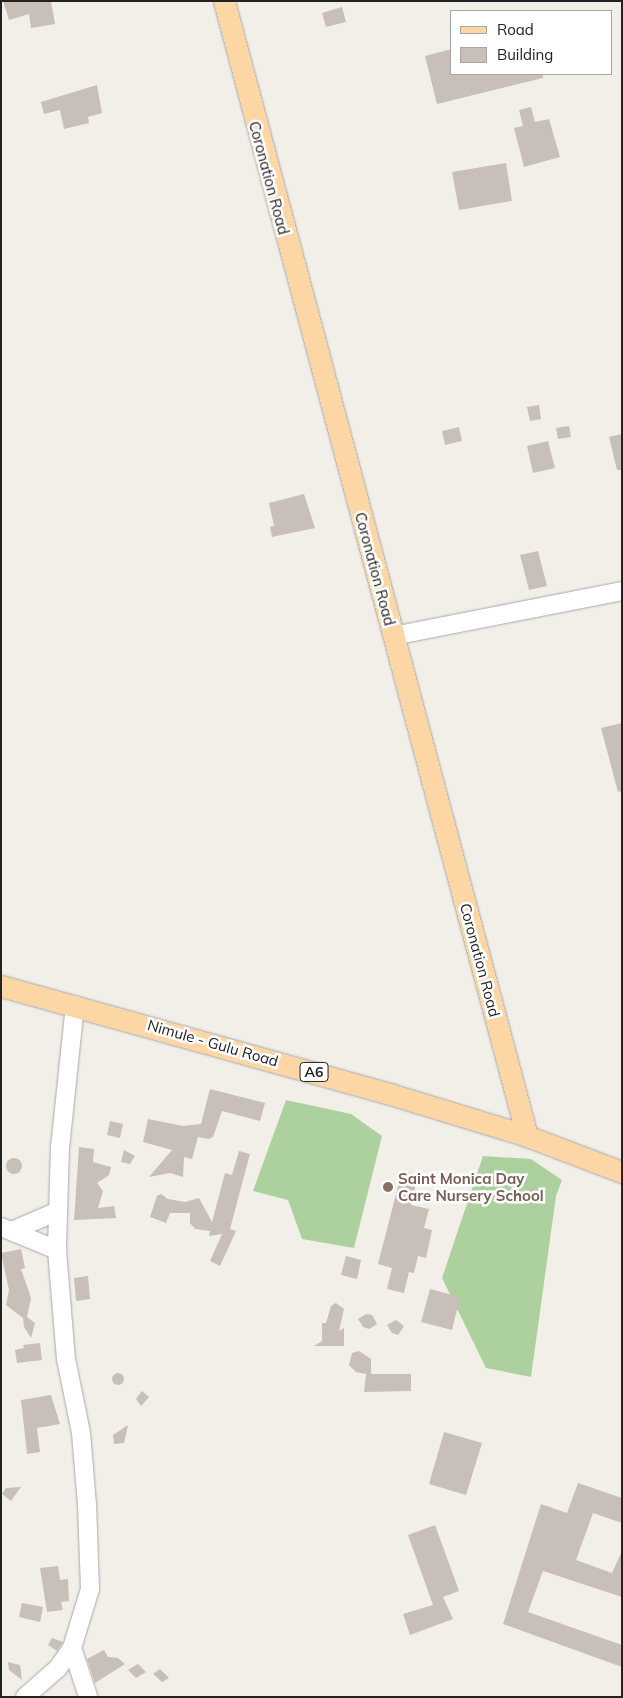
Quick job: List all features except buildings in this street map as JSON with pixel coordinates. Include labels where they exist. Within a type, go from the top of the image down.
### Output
[{"type":"main road","name":"Coronation Road","points":[[229,2],[393,636],[527,1136]]},
{"type":"main road","name":"Nimule - Gulu Road","points":[[1,986],[243,1051],[527,1136],[622,1172]]},
{"type":"street","points":[[393,636],[622,591]]},
{"type":"street","points":[[25,1697],[58,1668],[72,1648],[90,1589],[89,1544],[81,1433],[66,1360],[57,1250],[60,1147],[75,1005]]},
{"type":"street","points":[[8,1229],[58,1211]]},
{"type":"street","points":[[8,1229],[57,1250]]},
{"type":"street","points":[[72,1648],[88,1697]]},
{"type":"green space","points":[[286,1100],[351,1114],[382,1136],[354,1248],[302,1239],[288,1200],[253,1191]]},
{"type":"green space","points":[[483,1156],[531,1159],[562,1180],[556,1196],[531,1377],[486,1368],[442,1278]]},
{"type":"place","name":"Saint Monica Day Care Nursery School","points":[[388,1187]]}]
